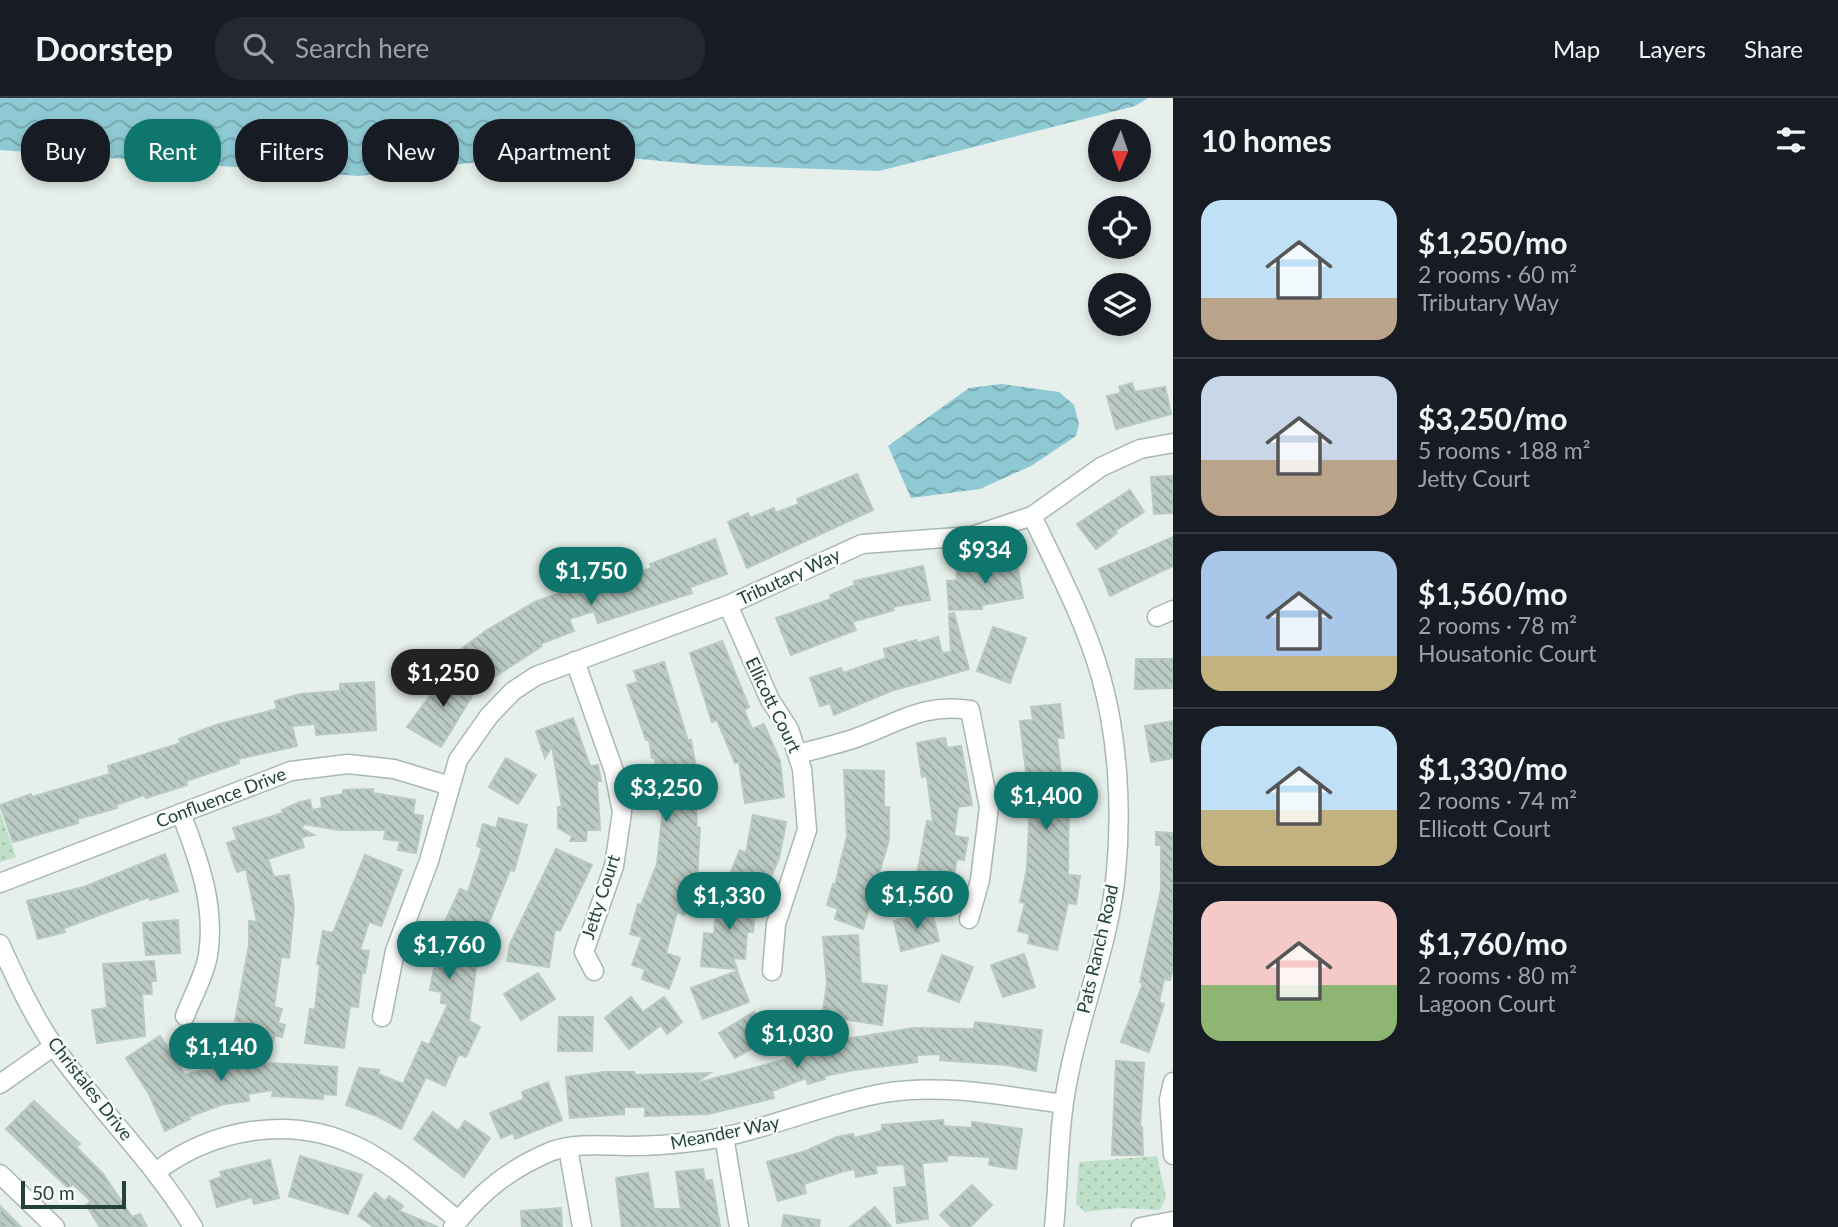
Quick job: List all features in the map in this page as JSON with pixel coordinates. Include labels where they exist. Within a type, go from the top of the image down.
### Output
[{"type":"street","name":"Tributary Way","points":[[382,1017],[395,951],[429,861],[458,760],[474,736],[513,691],[536,676],[728,605],[862,544],[972,536],[1032,516],[1101,467],[1140,449],[1173,443]]},
{"type":"street","name":"Pats Ranch Road","points":[[1032,516],[1083,625],[1101,677],[1115,772],[1116,874],[1063,1104],[1054,1227]]},
{"type":"street","name":"Ellicott Court","points":[[728,605],[771,701],[789,729],[802,769],[807,830],[776,924],[772,971]]},
{"type":"street","name":"Jetty Court","points":[[575,661],[614,771],[622,812],[614,866],[584,951],[594,971]]},
{"type":"street","points":[[798,754],[861,736],[912,713],[937,708],[970,710],[989,807],[980,880],[969,919]]},
{"type":"street","name":"Confluence Drive","points":[[0,883],[291,771],[323,765],[394,769],[450,786]]},
{"type":"street","points":[[181,813],[202,870],[208,915],[208,956],[185,1016]]},
{"type":"street","name":"Christales Drive","points":[[0,944],[26,999],[54,1046],[157,1171],[193,1227]]},
{"type":"street","points":[[0,1084],[54,1046]]},
{"type":"street","points":[[1173,1082],[1170,1111],[1173,1155]]},
{"type":"street","name":"Meander Way","points":[[456,1224],[478,1196],[508,1173],[555,1150],[593,1145],[672,1144],[724,1136],[775,1125],[841,1102],[887,1092],[962,1092],[1063,1104]]},
{"type":"street","points":[[157,1171],[190,1150],[219,1138],[253,1129],[310,1132],[335,1137],[371,1154],[456,1224]]},
{"type":"street","points":[[724,1136],[739,1227]]},
{"type":"street","points":[[568,1148],[582,1227]]},
{"type":"street","points":[[0,1174],[55,1227]]},
{"type":"street","points":[[1140,1227],[1173,1221]]},
{"type":"green space","points":[[0,812],[16,857],[0,862]]},
{"type":"green space","points":[[1157,1156],[1166,1197],[1160,1210],[1119,1208],[1085,1212],[1076,1204],[1079,1162]]},
{"type":"water","points":[[0,98],[1148,98],[1135,106],[879,171],[705,165],[635,159],[635,119],[473,119],[473,163],[459,164],[459,119],[362,119],[362,176],[359,176],[348,175],[348,119],[235,119],[235,167],[221,166],[221,119],[124,119],[124,159],[110,158],[110,119],[21,119],[21,152],[0,150]]},
{"type":"water","points":[[1001,384],[1059,392],[1074,405],[1079,424],[1076,436],[1031,466],[980,489],[911,498],[888,446],[969,388]]},
{"type":"building","points":[[1132,383],[1135,392],[1165,387],[1171,414],[1116,429],[1107,396],[1121,393],[1119,387]]},
{"type":"building","points":[[857,474],[873,510],[747,568],[728,522],[748,513],[750,518],[774,508],[775,513],[799,504],[797,499]]},
{"type":"building","points":[[1173,476],[1173,513],[1154,514],[1151,477]]},
{"type":"building","points":[[1130,490],[1144,512],[1115,531],[1117,533],[1096,549],[1077,524]]},
{"type":"building","points":[[1173,537],[1173,566],[1110,596],[1099,569]]},
{"type":"building","points":[[715,539],[727,574],[690,587],[692,593],[598,623],[594,611],[569,619],[574,631],[540,644],[542,646],[485,683],[460,650],[487,630],[535,602],[606,576],[608,581],[652,568],[650,564]]},
{"type":"building","points":[[1016,558],[1023,598],[982,605],[982,609],[949,610],[947,581],[957,580],[956,567],[983,566]]},
{"type":"building","points":[[923,566],[930,600],[893,607],[894,610],[852,622],[856,630],[791,655],[776,618],[831,599],[830,595],[855,585],[854,581]]},
{"type":"building","points":[[954,613],[969,669],[891,691],[834,715],[830,703],[820,706],[810,678],[841,668],[843,673],[886,658],[884,649],[916,640],[917,643],[938,637],[942,653],[951,652],[949,614]]},
{"type":"building","points":[[993,627],[1026,638],[1010,683],[977,671]]},
{"type":"building","points":[[722,641],[749,707],[744,710],[752,729],[764,724],[780,761],[784,797],[745,803],[739,762],[735,763],[717,720],[712,722],[690,653]]},
{"type":"building","points":[[1136,659],[1173,659],[1173,688],[1135,689]]},
{"type":"building","points":[[664,662],[688,741],[691,740],[697,774],[694,774],[697,827],[700,828],[697,879],[684,915],[677,912],[666,953],[680,958],[669,989],[642,979],[645,969],[632,965],[642,937],[630,934],[638,904],[641,905],[657,864],[663,808],[660,808],[655,758],[652,758],[649,739],[646,740],[627,685],[638,682],[634,671]]},
{"type":"building","points":[[449,670],[477,688],[441,747],[407,727]]},
{"type":"building","points":[[374,682],[376,730],[316,735],[315,724],[292,726],[297,746],[238,759],[239,763],[186,781],[187,785],[146,798],[144,795],[116,805],[117,808],[77,819],[78,823],[13,842],[0,805],[31,794],[32,797],[110,774],[108,766],[181,743],[179,739],[216,725],[277,709],[275,701],[301,694],[340,691],[340,684]]},
{"type":"building","points":[[1060,704],[1064,738],[1057,738],[1063,790],[1069,790],[1068,875],[1080,876],[1076,904],[1068,903],[1057,950],[1028,943],[1030,934],[1018,931],[1025,903],[1020,902],[1027,869],[1030,799],[1027,799],[1028,771],[1026,772],[1020,721],[1033,720],[1031,707]]},
{"type":"building","points":[[573,718],[590,766],[598,765],[601,781],[597,781],[600,830],[587,830],[586,841],[570,841],[572,836],[558,828],[558,807],[562,807],[552,746],[545,758],[536,731]]},
{"type":"building","points":[[1173,721],[1173,758],[1151,762],[1145,726]]},
{"type":"building","points":[[945,738],[947,748],[961,746],[972,805],[958,807],[954,836],[968,838],[964,860],[957,859],[952,885],[948,884],[946,896],[941,896],[914,891],[927,821],[933,822],[927,776],[922,777],[917,743]]},
{"type":"building","points":[[506,758],[536,775],[518,804],[489,787]]},
{"type":"building","points":[[844,770],[884,771],[884,807],[889,807],[889,839],[863,929],[835,919],[838,909],[827,905],[833,884],[835,885],[847,836]]},
{"type":"building","points":[[373,789],[373,793],[415,800],[413,814],[423,816],[416,853],[398,850],[400,841],[384,839],[386,830],[339,830],[303,824],[302,829],[314,835],[301,837],[304,847],[268,859],[274,877],[289,875],[294,908],[289,958],[281,957],[274,1007],[282,1009],[278,1023],[285,1025],[282,1037],[275,1035],[273,1042],[244,1034],[247,1024],[235,1021],[249,945],[249,921],[257,922],[246,869],[237,872],[227,843],[237,840],[233,828],[283,813],[282,810],[300,802],[310,800],[312,810],[322,808],[321,798],[343,794],[343,790]]},
{"type":"building","points":[[753,815],[786,822],[779,858],[764,894],[728,879],[740,850],[746,853]]},
{"type":"building","points":[[499,818],[527,825],[514,871],[510,870],[485,932],[481,930],[469,1021],[480,1027],[466,1057],[459,1054],[445,1086],[426,1077],[401,1129],[377,1116],[346,1105],[359,1068],[379,1070],[378,1074],[403,1084],[422,1042],[429,1045],[448,1004],[441,1003],[442,992],[430,990],[441,930],[460,889],[468,892],[482,848],[477,846],[483,824],[496,828]]},
{"type":"building","points":[[1156,832],[1173,833],[1173,967],[1170,980],[1164,979],[1159,1002],[1164,1004],[1149,1052],[1121,1042],[1143,983],[1140,982],[1161,890],[1161,845],[1156,845]]},
{"type":"building","points":[[556,849],[592,865],[560,931],[555,929],[549,967],[507,961],[510,944]]},
{"type":"building","points":[[165,854],[178,891],[150,900],[149,897],[64,928],[65,932],[38,939],[27,901],[84,887]]},
{"type":"building","points":[[365,855],[402,870],[381,926],[369,922],[360,950],[369,951],[365,973],[362,972],[358,1007],[350,1006],[344,1048],[305,1043],[310,1009],[315,1010],[320,965],[317,964],[323,931],[333,933]]},
{"type":"building","points":[[717,895],[756,898],[753,932],[747,932],[745,959],[733,958],[737,969],[701,966],[704,933],[714,934]]},
{"type":"building","points":[[932,911],[939,941],[901,951],[894,921]]},
{"type":"building","points":[[178,920],[180,953],[146,955],[143,923]]},
{"type":"building","points":[[858,935],[861,983],[887,986],[882,1025],[822,1016],[827,984],[823,937]]},
{"type":"building","points":[[1024,954],[1035,987],[1003,997],[991,965]]},
{"type":"building","points":[[942,955],[973,967],[959,1002],[928,991]]},
{"type":"building","points":[[154,961],[156,981],[151,981],[152,994],[142,994],[145,1036],[97,1043],[92,1010],[107,1008],[103,964]]},
{"type":"building","points":[[737,971],[749,1002],[703,1019],[691,988]]},
{"type":"building","points":[[538,973],[555,999],[521,1020],[504,994]]},
{"type":"building","points":[[631,997],[643,1012],[664,997],[682,1022],[667,1034],[661,1025],[629,1049],[605,1018]]},
{"type":"building","points":[[754,1012],[768,1039],[735,1058],[719,1033]]},
{"type":"building","points":[[559,1017],[593,1017],[592,1051],[558,1051]]},
{"type":"building","points":[[975,1022],[1042,1030],[1036,1071],[1008,1065],[940,1060],[941,1054],[917,1055],[917,1062],[824,1076],[825,1079],[808,1084],[806,1078],[772,1091],[774,1098],[708,1114],[645,1116],[645,1107],[624,1107],[624,1114],[570,1118],[566,1077],[604,1072],[634,1072],[634,1075],[710,1073],[694,1084],[722,1076],[725,1081],[724,1076],[787,1059],[786,1055],[822,1043],[914,1028],[974,1029]]},
{"type":"building","points":[[160,1036],[185,1075],[213,1067],[214,1071],[271,1063],[337,1067],[336,1095],[323,1094],[323,1099],[272,1096],[273,1090],[248,1094],[249,1101],[224,1104],[188,1117],[190,1119],[165,1131],[149,1094],[126,1058]]},
{"type":"building","points":[[1116,1061],[1144,1063],[1140,1127],[1143,1155],[1112,1155]]},
{"type":"building","points":[[548,1082],[562,1120],[515,1139],[513,1133],[501,1138],[490,1113],[524,1099],[522,1092]]},
{"type":"building","points":[[34,1101],[80,1144],[76,1147],[103,1174],[132,1217],[140,1214],[147,1227],[100,1227],[86,1205],[91,1201],[73,1184],[68,1188],[6,1129]]},
{"type":"building","points":[[433,1112],[458,1131],[465,1121],[490,1138],[464,1177],[414,1139]]},
{"type":"building","points":[[943,1120],[944,1126],[972,1128],[972,1122],[1022,1129],[1016,1169],[989,1165],[990,1157],[947,1155],[947,1161],[922,1163],[928,1219],[897,1223],[894,1188],[907,1187],[904,1164],[875,1166],[877,1173],[856,1177],[855,1169],[844,1171],[804,1184],[806,1193],[778,1201],[767,1162],[806,1151],[837,1137],[853,1134],[854,1138],[882,1131],[882,1125]]},
{"type":"building","points":[[300,1156],[362,1175],[348,1214],[289,1196]]},
{"type":"building","points":[[270,1160],[279,1198],[254,1204],[252,1197],[217,1207],[210,1181],[222,1177],[220,1172]]},
{"type":"building","points":[[703,1169],[705,1181],[712,1180],[720,1227],[622,1227],[616,1178],[648,1173],[654,1209],[681,1209],[676,1172]]},
{"type":"building","points":[[972,1185],[992,1205],[970,1227],[952,1227],[940,1215]]},
{"type":"building","points":[[375,1193],[385,1201],[389,1196],[403,1206],[399,1211],[438,1227],[374,1227],[358,1216]]},
{"type":"building","points":[[0,1206],[21,1227],[0,1227]]},
{"type":"building","points":[[875,1207],[891,1227],[850,1227]]},
{"type":"building","points":[[561,1208],[562,1227],[522,1227],[521,1211]]},
{"type":"building","points":[[784,1215],[820,1220],[819,1227],[782,1227]]}]
